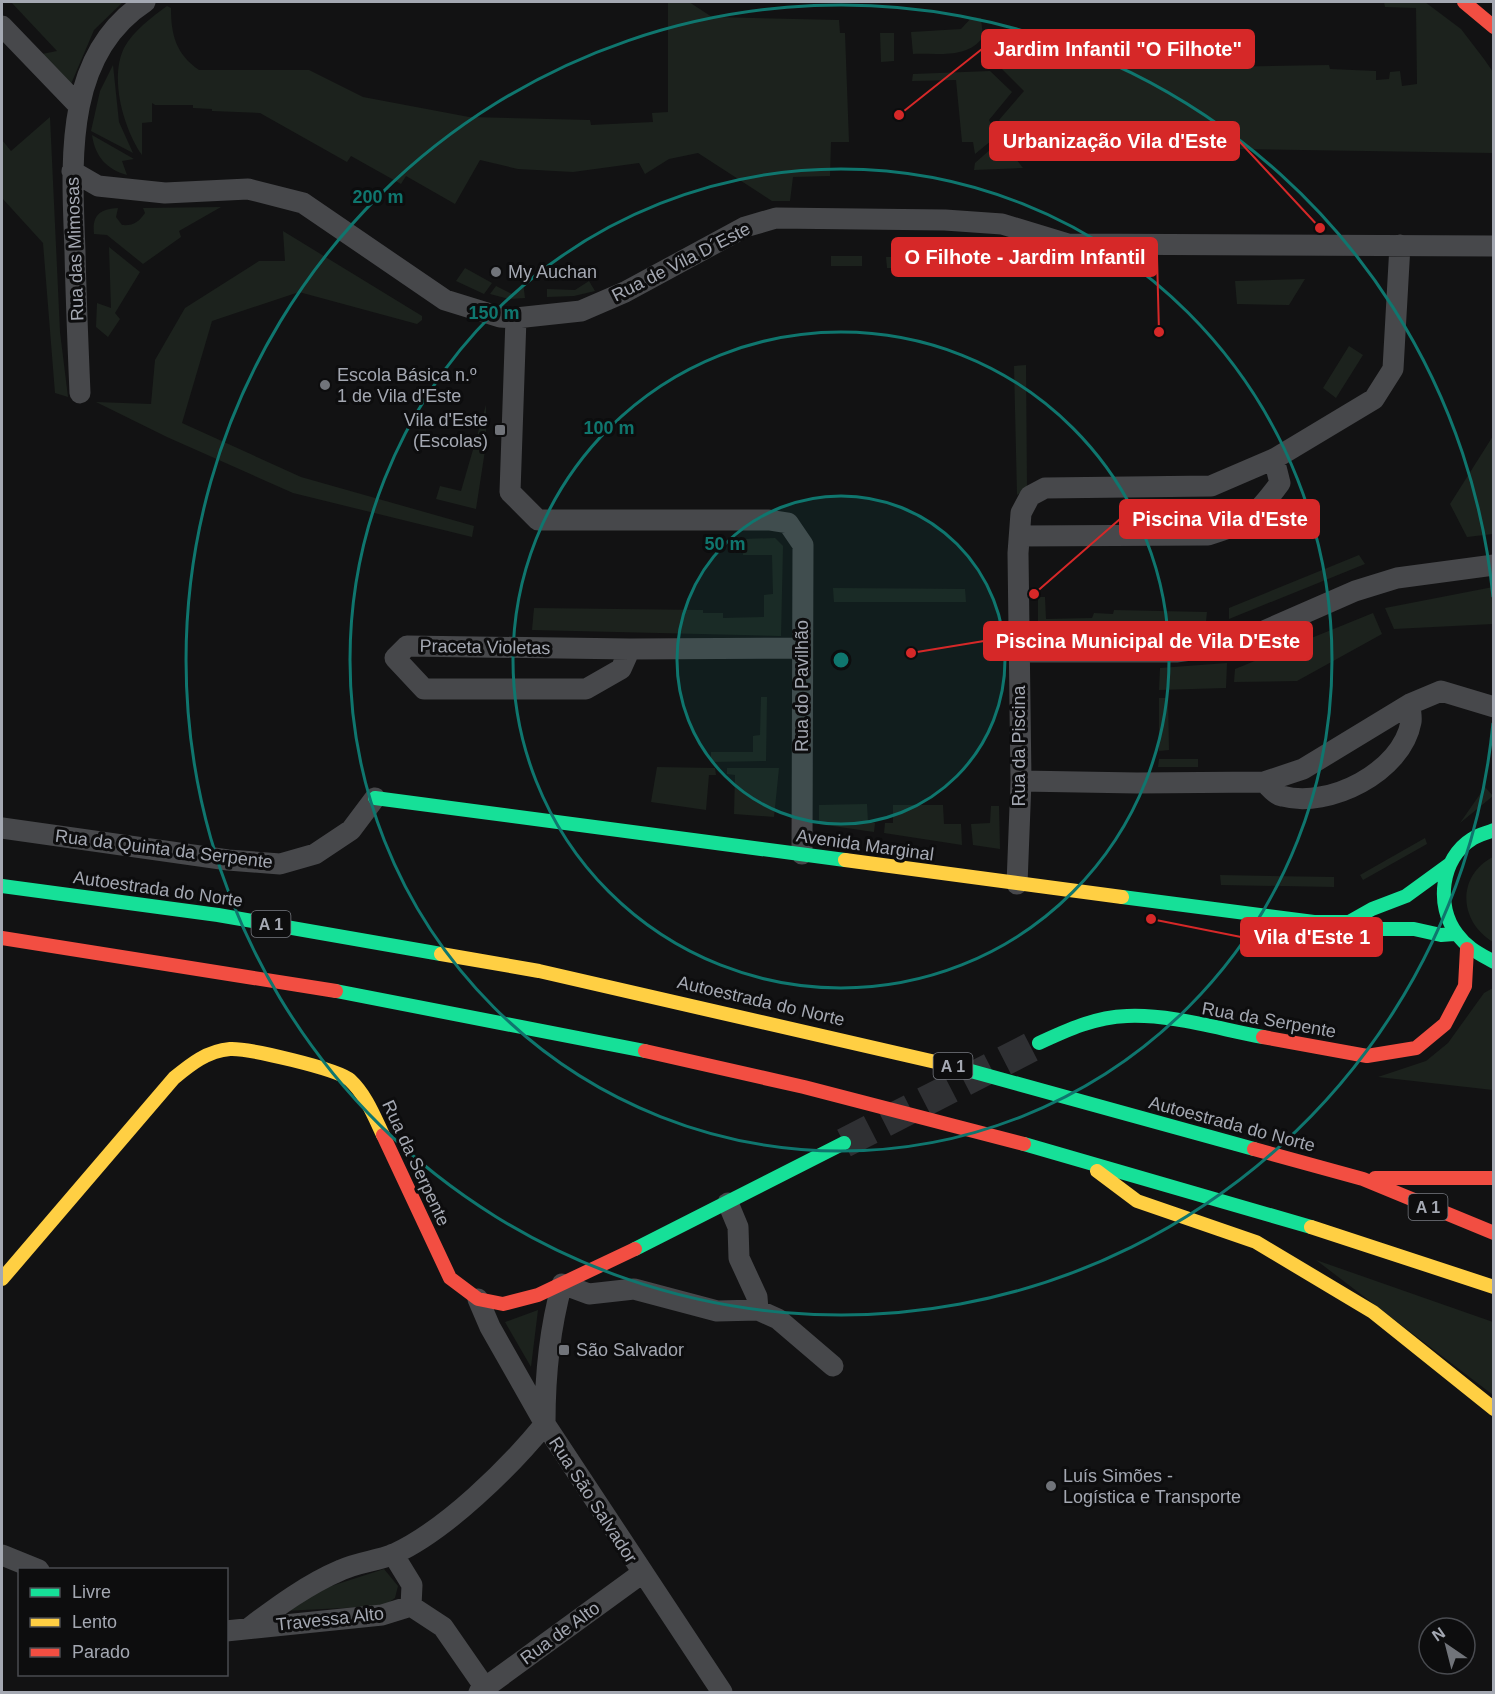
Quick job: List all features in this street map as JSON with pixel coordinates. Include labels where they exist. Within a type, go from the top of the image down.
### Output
[{"type":"main road","points":[[1464,2],[1494,27]]},
{"type":"main road","name":"Avenida Marginal","points":[[375,798],[1314,922],[1350,922],[1368,929],[1414,929],[1441,935],[1454,934]]},
{"type":"main road","name":"Avenida Marginal","points":[[1350,922],[1372,909],[1406,896],[1450,864],[1460,850],[1491,829]]},
{"type":"main road","points":[[1450,864],[1443,886],[1443,909],[1454,934],[1467,949],[1494,962]]},
{"type":"main road","name":"Autoestrada do Norte","points":[[2,886],[218,915],[539,971],[910,1054],[1363,1179],[1494,1233]]},
{"type":"main road","points":[[2,938],[238,973],[522,1024],[889,1107],[1078,1158],[1305,1225],[1494,1287]]},
{"type":"main road","name":"Rua da Serpente","points":[[1466,986],[1467,949]]},
{"type":"main road","name":"Rua da Serpente","points":[[1038,1043],[1072,1028],[1099,1020],[1127,1016],[1167,1019],[1367,1056],[1416,1048],[1445,1024],[1466,986],[1494,967]]},
{"type":"main road","name":"Rua da Serpente","points":[[2,1279],[174,1078],[200,1058],[231,1049],[321,1067],[349,1079],[368,1102],[450,1278],[478,1299],[503,1304],[538,1295],[562,1284],[844,1143]]},
{"type":"main road","points":[[1078,1158],[1137,1201],[1256,1242],[1373,1312],[1494,1408]]},
{"type":"main road","points":[[1363,1179],[1494,1178]]},
{"type":"street","name":"Rua das Mimosas","points":[[80,393],[72,171],[78,105],[96,52],[126,14],[145,2]]},
{"type":"street","points":[[2,26],[78,105]]},
{"type":"street","name":"Rua de Vila D´Este","points":[[72,171],[98,186],[165,193],[248,189],[303,203],[445,300],[500,317],[516,318],[581,310],[625,292],[745,227],[776,218],[945,220],[1002,224],[1068,244],[1400,245]]},
{"type":"street","points":[[1400,245],[1494,246]]},
{"type":"street","name":"Rua da Piscina","points":[[1017,884],[1021,781],[1018,651],[1020,536],[1021,513],[1030,496],[1045,488],[1210,486],[1274,459],[1374,399],[1393,369],[1400,245]]},
{"type":"street","name":"Rua do Pavilhão","points":[[516,318],[510,492],[538,520],[770,520],[788,523],[803,544],[802,854]]},
{"type":"street","points":[[1020,536],[1208,535],[1235,526],[1257,514],[1280,483],[1274,459]]},
{"type":"street","points":[[1018,651],[1176,652],[1234,644],[1355,591],[1397,578],[1494,565]]},
{"type":"street","name":"Praceta Violetas","points":[[630,649],[621,669],[586,689],[424,688],[395,658],[407,646],[630,649],[802,648]]},
{"type":"street","points":[[1021,781],[1264,782],[1303,769],[1410,704],[1441,691],[1494,707]]},
{"type":"street","points":[[1264,782],[1280,796],[1311,799],[1338,794],[1372,778],[1396,754],[1411,723],[1410,704]]},
{"type":"street","name":"Rua da Quinta da Serpente","points":[[2,828],[228,860],[280,864],[315,854],[351,830],[375,798]]},
{"type":"street","points":[[728,1203],[738,1227],[740,1258],[757,1297],[758,1310]]},
{"type":"street","points":[[249,1628],[291,1597],[342,1569],[393,1554],[443,1524],[524,1450],[544,1424],[551,1324],[562,1284],[589,1294],[634,1289],[717,1311],[758,1310],[778,1319],[833,1366]]},
{"type":"street","name":"Rua São Salvador","points":[[478,1299],[490,1327],[544,1424],[641,1574],[722,1692]]},
{"type":"street","points":[[393,1554],[412,1585],[411,1606],[443,1627],[484,1691]]},
{"type":"street","points":[[2,1555],[36,1568]]},
{"type":"street","name":"Rua de Alto","points":[[484,1691],[641,1574]]},
{"type":"street","name":"Travessa Alto","points":[[228,1630],[382,1615],[411,1606]]},
{"type":"shaded area","points":[[11,2],[123,2],[94,30],[71,84],[42,54],[57,51]]},
{"type":"shaded area","points":[[668,2],[689,2],[712,17],[839,20],[840,33],[845,33],[849,142],[831,142],[830,176],[793,177],[790,201],[772,201],[698,153],[669,159],[645,174],[639,163],[573,172],[518,169],[480,160],[455,204],[406,176],[401,184],[351,156],[347,162],[260,113],[212,111],[212,109],[193,108],[193,105],[155,105],[152,103],[152,122],[142,123],[142,155],[129,132],[118,89],[120,60],[124,48],[138,30],[167,6],[171,8],[176,43],[185,57],[199,70],[309,70],[363,97],[469,117],[590,120],[591,125],[653,122],[652,113],[668,112]]},
{"type":"shaded area","points":[[1384,2],[1425,2],[1461,29],[1484,59],[1493,72],[1493,153],[1035,146],[1033,133],[1025,134],[1016,145],[999,120],[1024,91],[997,64],[1000,61],[1066,63],[1065,56],[1219,58],[1220,67],[1329,65],[1330,69],[1376,71],[1376,80],[1389,79],[1390,72],[1400,71],[1402,86],[1417,84],[1416,8],[1385,7]]},
{"type":"shaded area","points":[[972,17],[981,18],[983,37],[977,44],[961,52],[913,54],[911,32],[961,29]]},
{"type":"shaded area","points":[[880,33],[894,33],[894,61],[881,62]]},
{"type":"shaded area","points":[[113,65],[119,122],[133,153],[91,131],[100,91]]},
{"type":"shaded area","points":[[990,71],[1012,92],[989,120],[997,136],[975,154],[973,142],[962,142],[956,80],[912,81],[913,74]]},
{"type":"shaded area","points":[[50,117],[60,332],[68,397],[55,393],[43,243],[2,198],[2,140],[11,151]]},
{"type":"shaded area","points":[[92,135],[134,159],[122,161],[127,175],[113,169],[103,161]]},
{"type":"shaded area","points":[[1001,140],[1023,168],[974,170],[975,163]]},
{"type":"shaded area","points":[[221,207],[179,231],[181,237],[143,264],[107,235],[94,234],[94,222],[98,214],[106,210],[118,208],[116,217],[122,225],[126,225],[133,224],[140,219],[145,213],[143,208]]},
{"type":"shaded area","points":[[283,231],[422,316],[422,320],[417,324],[299,292],[212,321],[182,423],[301,477],[474,526],[472,537],[293,493],[167,437],[96,402],[151,404],[155,360],[185,308],[259,261],[285,261]]},
{"type":"shaded area","points":[[109,247],[140,272],[115,313],[120,319],[108,337],[96,327],[97,303],[111,308]]},
{"type":"shaded area","points":[[831,256],[862,256],[862,266],[831,266]]},
{"type":"shaded area","points":[[886,257],[921,257],[920,268],[887,268]]},
{"type":"shaded area","points":[[465,268],[492,283],[484,294],[456,281]]},
{"type":"shaded area","points":[[1305,279],[1289,305],[1237,304],[1235,281]]},
{"type":"shaded area","points":[[589,281],[595,291],[574,296],[547,297],[547,289],[575,290]]},
{"type":"shaded area","points":[[523,282],[525,298],[509,299],[490,294],[496,286],[514,295]]},
{"type":"shaded area","points":[[1349,346],[1363,355],[1336,398],[1323,388]]},
{"type":"shaded area","points":[[1026,365],[1027,488],[1017,495],[1014,366]]},
{"type":"shaded area","points":[[486,405],[486,444],[476,509],[436,499],[440,486],[461,491]]},
{"type":"shaded area","points":[[1493,436],[1493,534],[1467,537],[1450,504]]},
{"type":"shaded area","points":[[775,538],[783,546],[781,636],[532,630],[534,608],[703,610],[703,613],[723,613],[723,618],[764,617],[764,595],[773,594],[772,555],[743,555],[744,539]]},
{"type":"shaded area","points":[[1359,555],[1365,564],[1229,619],[1229,608]]},
{"type":"shaded area","points":[[1493,587],[1493,624],[1394,629],[1385,608]]},
{"type":"shaded area","points":[[833,588],[965,589],[966,602],[834,602]]},
{"type":"shaded area","points":[[1038,597],[1045,597],[1046,619],[1092,618],[1094,613],[1113,614],[1114,610],[1207,612],[1205,631],[1174,636],[1038,634]]},
{"type":"shaded area","points":[[1373,613],[1382,634],[1297,681],[1234,682],[1235,669]]},
{"type":"shaded area","points":[[1227,663],[1226,688],[1159,690],[1160,668]]},
{"type":"shaded area","points":[[761,697],[767,697],[766,761],[711,762],[711,752],[753,752],[753,736],[760,735]]},
{"type":"shaded area","points":[[1159,698],[1168,698],[1169,750],[1159,751]]},
{"type":"shaded area","points":[[1159,759],[1198,759],[1198,767],[1158,767]]},
{"type":"shaded area","points":[[657,767],[715,768],[716,775],[709,775],[706,810],[651,802]]},
{"type":"shaded area","points":[[727,768],[779,768],[774,817],[734,814],[735,775],[727,774]]},
{"type":"shaded area","points":[[1485,787],[1493,796],[1460,823]]},
{"type":"shaded area","points":[[867,804],[868,823],[875,823],[874,832],[819,824],[819,805]]},
{"type":"shaded area","points":[[893,805],[943,805],[944,824],[961,824],[962,845],[884,833],[885,823],[893,823]]},
{"type":"shaded area","points":[[991,806],[999,806],[1000,849],[973,845],[971,824],[990,823]]},
{"type":"shaded area","points":[[1425,838],[1427,844],[1363,880],[1360,875]]},
{"type":"shaded area","points":[[1493,857],[1493,942],[1473,923],[1466,899],[1473,875],[1481,865]]},
{"type":"shaded area","points":[[1220,875],[1334,877],[1334,887],[1221,885]]},
{"type":"shaded area","points":[[1493,988],[1493,1090],[1378,1077],[1426,1061],[1448,1043],[1484,993]]},
{"type":"shaded area","points":[[1316,1260],[1493,1322],[1493,1395]]},
{"type":"shaded area","points":[[538,1310],[531,1367],[505,1322]]},
{"type":"shaded area","points":[[384,1569],[398,1586],[395,1598],[384,1606],[283,1611],[316,1591]]},
{"type":"tunnel","points":[[844,1143],[1039,1043]]},
{"type":"traffic: fast","points":[[375,798],[845,860]]},
{"type":"traffic: fast","points":[[1494,830],[1472,839],[1453,858],[1448,870],[1444,897],[1450,923],[1457,934],[1469,947],[1494,962]]},
{"type":"traffic: fast","points":[[1349,922],[1372,909],[1406,896],[1450,864]]},
{"type":"traffic: fast","points":[[2,886],[218,915],[441,954]]},
{"type":"traffic: fast","points":[[1122,897],[1314,922],[1349,922],[1368,929],[1414,929],[1441,935],[1454,934]]},
{"type":"traffic: fast","points":[[336,991],[645,1051]]},
{"type":"traffic: fast","points":[[1039,1043],[1092,1022],[1127,1016],[1161,1017],[1263,1037]]},
{"type":"traffic: fast","points":[[953,1066],[1254,1149]]},
{"type":"traffic: fast","points":[[635,1249],[844,1143]]},
{"type":"traffic: fast","points":[[1024,1144],[1311,1227]]},
{"type":"traffic: slow","points":[[845,860],[1122,897]]},
{"type":"traffic: slow","points":[[441,954],[539,971],[953,1066]]},
{"type":"traffic: slow","points":[[2,1279],[174,1078],[193,1063],[214,1052],[230,1049],[255,1052],[312,1065],[342,1075],[361,1092],[383,1135]]},
{"type":"traffic: slow","points":[[1097,1171],[1137,1201],[1256,1242],[1373,1312],[1494,1409]]},
{"type":"traffic: slow","points":[[1311,1227],[1494,1287]]},
{"type":"traffic: jam","points":[[1464,2],[1494,27]]},
{"type":"traffic: jam","points":[[2,938],[336,991]]},
{"type":"traffic: jam","points":[[1263,1037],[1367,1056],[1416,1048],[1445,1024],[1465,986],[1467,949]]},
{"type":"traffic: jam","points":[[645,1051],[804,1087],[1024,1144]]},
{"type":"traffic: jam","points":[[383,1135],[450,1278],[478,1299],[503,1304],[538,1295],[635,1249]]},
{"type":"traffic: jam","points":[[1254,1149],[1363,1179],[1494,1233]]},
{"type":"traffic: jam","points":[[1375,1178],[1494,1178]]},
{"type":"place","name":"Jardim Infantil \"O Filhote\"","points":[[899,115]]},
{"type":"place","name":"Urbanização Vila d'Este","points":[[1320,228]]},
{"type":"place","name":"My Auchan","points":[[496,272]]},
{"type":"place","name":"O Filhote - Jardim Infantil","points":[[1159,332]]},
{"type":"place","name":"Escola Básica n.º 1 de Vila d'Este","points":[[325,385]]},
{"type":"place","name":"Vila d'Este (Escolas)","points":[[500,430]]},
{"type":"place","name":"Piscina Vila d'Este","points":[[1034,594]]},
{"type":"place","name":"Piscina Municipal de Vila D'Este","points":[[911,653]]},
{"type":"place","name":"Vila d'Este 1","points":[[1151,919]]},
{"type":"place","name":"São Salvador","points":[[564,1350]]},
{"type":"place","name":"Luís Simões - Logística e Transporte","points":[[1051,1486]]}]
